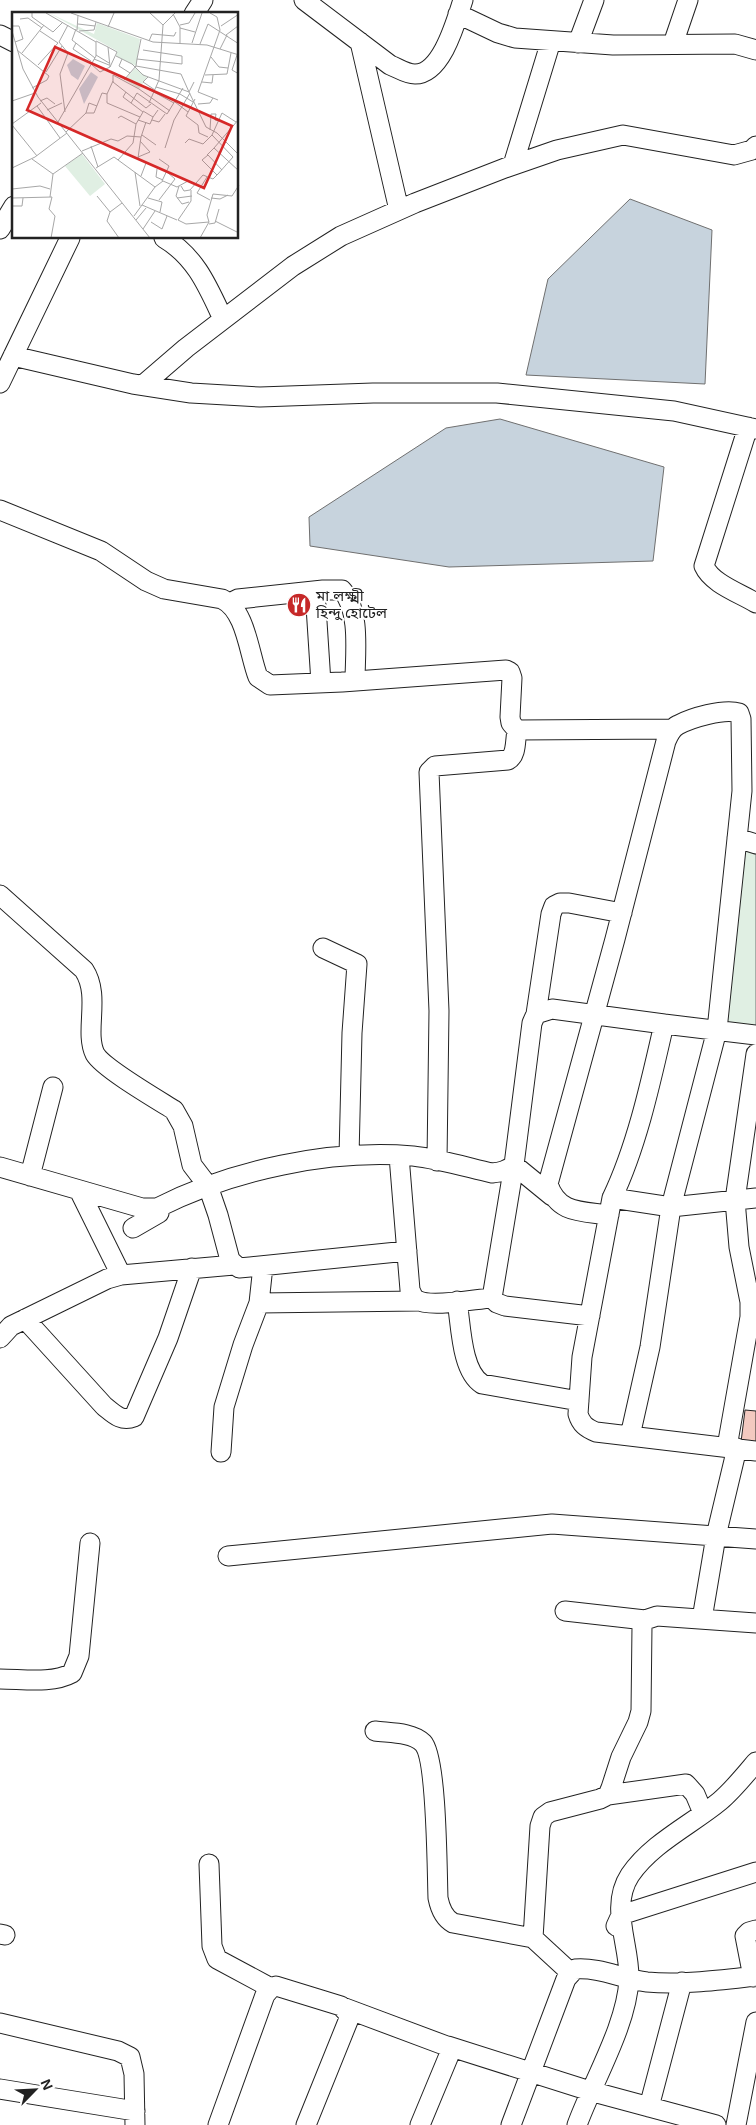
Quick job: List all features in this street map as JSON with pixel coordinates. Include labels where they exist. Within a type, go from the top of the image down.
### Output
[{"type":"street","points":[[304,0],[390,65],[416,74],[427,71],[440,59],[461,7],[498,33],[515,38],[578,43],[735,44],[756,50]]},
{"type":"street","points":[[578,43],[594,0]]},
{"type":"street","points":[[673,44],[688,0]]},
{"type":"street","points":[[0,35],[12,41]]},
{"type":"street","points":[[360,42],[399,210]]},
{"type":"street","points":[[513,165],[551,42]]},
{"type":"street","points":[[143,385],[223,319],[293,266],[330,243],[363,225],[513,165],[557,150],[623,135],[734,155],[752,150],[756,146]]},
{"type":"street","points":[[0,229],[12,209]]},
{"type":"street","points":[[0,383],[70,239]]},
{"type":"street","points":[[168,239],[183,243],[223,319]]},
{"type":"street","points":[[13,356],[143,385],[191,393],[260,397],[373,393],[497,393],[674,411],[752,428],[704,566],[708,574],[756,603]]},
{"type":"street","points":[[0,510],[101,551],[146,581],[164,589],[230,602],[239,615],[258,677],[270,685],[506,670],[510,672],[512,678],[511,724],[517,730],[672,729]]},
{"type":"street","points":[[230,602],[238,599],[342,590],[350,598],[354,622],[355,681]]},
{"type":"street","points":[[315,591],[321,683]]},
{"type":"street","points":[[552,1196],[548,1184],[622,913],[666,741],[672,729],[678,725],[699,717],[723,712],[733,711],[739,713],[742,729],[742,791],[717,1030],[672,1207],[650,1347],[630,1436]]},
{"type":"street","points":[[437,1161],[438,1001],[429,772],[435,766],[508,760],[512,758],[514,753],[517,730]]},
{"type":"street","points":[[737,838],[756,844]]},
{"type":"street","points":[[0,895],[84,970],[92,988],[92,1041],[95,1054],[101,1061],[129,1081],[174,1110],[184,1126],[192,1165],[208,1186],[218,1215],[227,1252],[234,1265],[239,1268],[407,1251]]},
{"type":"street","points":[[492,1298],[514,1165],[532,1024],[536,1014],[551,914],[554,906],[560,904],[622,913]]},
{"type":"street","points":[[323,948],[357,964],[352,1033],[349,1156]]},
{"type":"street","points":[[536,1014],[552,1009],[594,1016],[756,1035]]},
{"type":"street","points":[[664,1024],[650,1088],[620,1182],[610,1206],[582,1357],[578,1414],[580,1421],[587,1429],[596,1432],[756,1451]]},
{"type":"street","points":[[702,1619],[732,1448],[750,1317],[750,1302],[739,1247],[735,1200],[756,1054]]},
{"type":"street","points":[[30,1176],[53,1087]]},
{"type":"street","points":[[0,1167],[142,1208],[157,1208],[208,1186],[273,1168],[349,1156],[415,1156],[492,1173],[506,1171],[514,1165]]},
{"type":"street","points":[[399,1156],[410,1290],[413,1297],[418,1301]]},
{"type":"street","points":[[514,1165],[566,1208],[610,1206],[672,1207],[756,1198]]},
{"type":"street","points":[[79,1190],[120,1276]]},
{"type":"street","points":[[133,1228],[159,1213],[157,1208]]},
{"type":"street","points":[[192,1268],[168,1338],[134,1416],[128,1420],[119,1418],[9,1326],[107,1279],[192,1268],[234,1265]]},
{"type":"street","points":[[221,1452],[224,1406],[243,1345],[259,1303],[263,1266]]},
{"type":"street","points":[[259,1303],[418,1301],[439,1303],[492,1298],[497,1303],[505,1306],[590,1316]]},
{"type":"street","points":[[457,1301],[467,1365],[475,1380],[482,1384],[578,1401]]},
{"type":"street","points":[[228,1556],[552,1524],[756,1539]]},
{"type":"street","points":[[0,1679],[51,1679],[63,1678],[72,1673],[78,1656],[90,1543]]},
{"type":"street","points":[[565,1611],[645,1620],[657,1616],[756,1624]]},
{"type":"street","points":[[608,1795],[621,1757],[638,1722],[641,1710],[642,1626],[645,1620]]},
{"type":"street","points":[[375,1731],[410,1736],[423,1743],[428,1754],[433,1786],[438,1898],[448,1920],[454,1923],[533,1938],[571,1973]]},
{"type":"street","points":[[577,2125],[618,2028],[629,1978],[621,1915],[623,1890],[630,1876],[644,1858],[721,1800],[756,1762]]},
{"type":"street","points":[[533,1938],[540,1826],[537,1820],[550,1812],[600,1799],[608,1795],[686,1784],[695,1794],[703,1813]]},
{"type":"street","points":[[209,1864],[212,1946],[217,1959],[271,1988]]},
{"type":"street","points":[[611,1932],[621,1915],[756,1872]]},
{"type":"street","points":[[511,2125],[566,1979],[575,1969],[588,1968],[629,1978],[663,1983],[754,1977],[745,1936],[749,1932],[756,1930]]},
{"type":"street","points":[[657,2114],[682,1982]]},
{"type":"street","points":[[218,2125],[265,1995],[271,1988],[276,1986],[345,2008],[448,2046],[657,2114],[716,2125]]},
{"type":"street","points":[[306,2125],[348,2023],[350,2016],[345,2008]]},
{"type":"street","points":[[736,2125],[756,2022]]},
{"type":"street","points":[[0,2023],[118,2051],[130,2057],[134,2074],[135,2118],[0,2089]]},
{"type":"street","points":[[420,2125],[452,2048],[448,2046]]},
{"type":"green space","points":[[736,848],[756,853],[756,1037],[717,1030],[718,932]]},
{"type":"shaded area","points":[[630,199],[712,230],[705,384],[526,375],[548,279]]},
{"type":"shaded area","points":[[500,419],[664,467],[653,561],[449,567],[310,546],[309,517],[446,428]]},
{"type":"building","points":[[745,1410],[756,1411],[756,1443],[741,1442]]},
{"type":"place","name":"মা লক্ষ্মী হিন্দু হোটেল","points":[[299,605]]}]
